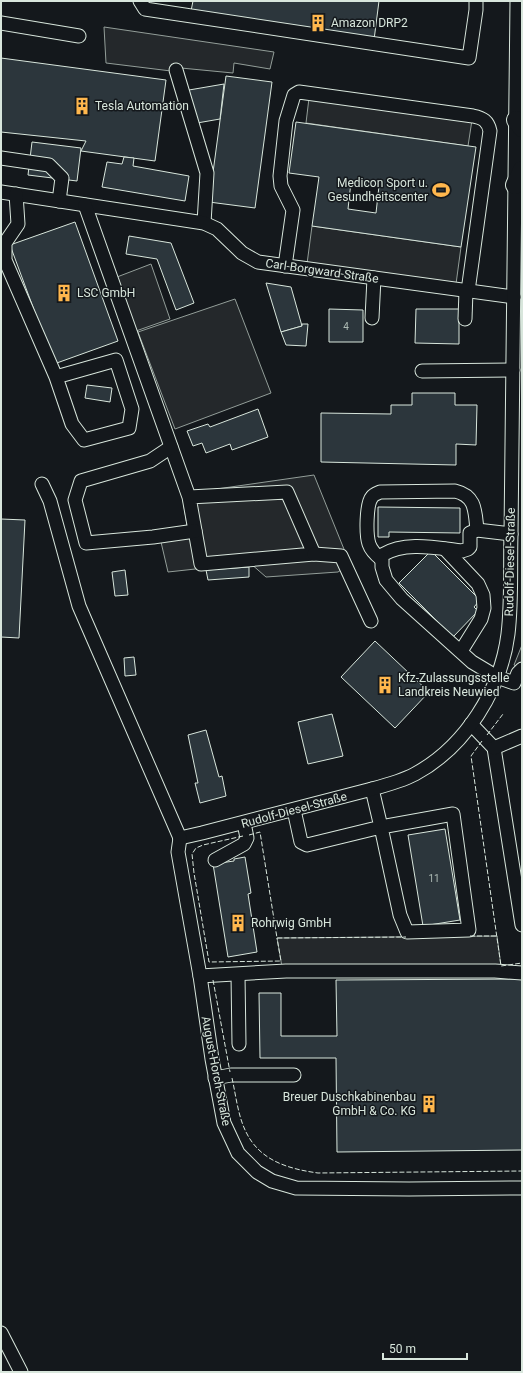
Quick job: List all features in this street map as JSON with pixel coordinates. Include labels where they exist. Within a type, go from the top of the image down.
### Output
[{"type":"street","points":[[140,1],[145,9],[469,58],[476,1]]},
{"type":"street","name":"Rudolf-Diesel-Straße","points":[[180,838],[386,786],[416,774],[447,751],[463,734],[490,694],[497,677],[508,634],[511,534],[517,512],[513,370],[514,297],[518,276],[518,178],[520,123],[519,9]]},
{"type":"street","points":[[1,23],[79,36]]},
{"type":"street","points":[[176,70],[207,172],[204,223]]},
{"type":"street","points":[[285,266],[293,210],[281,186],[280,176],[286,121],[289,108],[296,92],[480,118],[486,121],[490,131],[467,291],[465,319]]},
{"type":"street","points":[[1,158],[49,165],[62,178],[59,201]]},
{"type":"street","name":"Carl-Borgward-Straße","points":[[1,192],[204,223],[217,229],[242,253],[258,262],[514,297]]},
{"type":"street","points":[[16,194],[18,224],[5,243],[5,260],[56,377],[72,424],[84,440],[129,428],[132,409],[116,360],[56,377]]},
{"type":"street","points":[[85,205],[189,497],[201,564],[314,554],[341,556],[371,621]]},
{"type":"street","points":[[372,318],[374,278]]},
{"type":"street","points":[[422,371],[513,370]]},
{"type":"street","points":[[171,447],[150,461],[81,481],[75,500],[86,543],[153,537],[195,530]]},
{"type":"street","points":[[42,484],[50,502],[79,606],[180,838]]},
{"type":"street","points":[[189,497],[287,492],[314,554]]},
{"type":"street","points":[[476,530],[476,517],[472,501],[462,492],[380,492],[372,497],[370,502],[367,535],[370,546],[377,556],[383,556],[397,549],[426,546],[462,551],[468,549],[470,546],[469,535],[471,532],[476,530],[511,534]]},
{"type":"street","points":[[445,549],[478,584],[483,594],[484,608],[481,619],[460,652]]},
{"type":"street","points":[[383,556],[383,574],[394,590],[472,662],[497,677],[514,683],[518,672],[522,669]]},
{"type":"street","points":[[471,724],[494,748],[522,925]]},
{"type":"street","points":[[494,748],[522,736]]},
{"type":"street","points":[[294,810],[301,842],[307,845],[381,828],[453,814],[469,930],[408,932],[400,915],[381,828],[372,789]]},
{"type":"street","points":[[215,860],[244,844],[246,838],[244,823]]},
{"type":"street","name":"August-Horch-Straße","points":[[180,838],[178,852],[200,976],[215,1078],[224,1123],[238,1153],[257,1172],[272,1181],[296,1188],[522,1188]]},
{"type":"street","points":[[200,976],[238,975],[286,971],[495,971],[522,973]]},
{"type":"street","points":[[238,975],[239,1044]]},
{"type":"street","points":[[215,1078],[231,1075],[294,1075]]},
{"type":"street","points":[[1,1333],[21,1372]]},
{"type":"shaded area","points":[[104,27],[274,52],[270,69],[234,63],[233,73],[181,68],[171,71],[106,63]]},
{"type":"shaded area","points":[[309,98],[472,120],[468,146],[306,123]]},
{"type":"shaded area","points":[[312,226],[461,247],[456,284],[307,264]]},
{"type":"shaded area","points":[[151,264],[170,319],[136,331],[117,277]]},
{"type":"shaded area","points":[[235,299],[271,393],[175,429],[138,332]]},
{"type":"shaded area","points":[[314,475],[350,564],[338,572],[266,577],[250,563],[168,572],[161,542],[189,537],[182,494]]},
{"type":"shaded area","points":[[522,645],[522,669],[514,665]]},
{"type":"shaded area","points":[[497,936],[501,966],[282,967],[277,938]]},
{"type":"building","name":"Amazon DRP2","points":[[193,1],[379,1],[374,40],[191,11]]},
{"type":"building","name":"Tesla Automation","points":[[1,58],[166,80],[155,161],[81,151],[86,141],[1,132]]},
{"type":"building","points":[[226,76],[272,82],[255,208],[209,202]]},
{"type":"building","points":[[224,84],[220,119],[197,123],[189,90]]},
{"type":"building","points":[[296,122],[476,147],[461,247],[312,226],[319,177],[289,173]],"holes":[[[351,182],[379,186],[376,213],[348,209]]]},
{"type":"building","points":[[32,142],[81,148],[77,181],[28,175]]},
{"type":"building","points":[[124,157],[134,158],[133,166],[189,176],[185,201],[102,187],[107,162],[122,164]]},
{"type":"building","name":"LSC GmbH","points":[[75,222],[118,341],[54,364],[10,245]]},
{"type":"building","points":[[129,236],[171,243],[194,303],[176,310],[157,259],[126,254]]},
{"type":"building","points":[[266,283],[291,287],[302,326],[281,332]]},
{"type":"building","points":[[329,309],[363,310],[363,342],[329,342]]},
{"type":"building","points":[[416,309],[459,309],[459,344],[415,343]]},
{"type":"building","points":[[302,324],[308,324],[306,346],[286,345],[281,332],[302,326]]},
{"type":"building","points":[[87,385],[112,388],[110,402],[85,398]]},
{"type":"building","points":[[412,393],[455,393],[455,405],[477,405],[476,445],[456,444],[456,465],[321,462],[321,413],[391,414],[391,405],[412,405]]},
{"type":"building","points":[[258,409],[268,437],[232,450],[230,444],[206,453],[202,443],[193,446],[187,431],[208,424],[210,427]]},
{"type":"building","points":[[378,507],[460,508],[460,533],[389,532],[389,537],[378,537]]},
{"type":"building","points":[[1,519],[25,520],[19,638],[1,637]]},
{"type":"building","points":[[431,551],[480,600],[474,607],[478,611],[453,637],[399,583]]},
{"type":"building","points":[[249,567],[249,577],[208,580],[206,570]]},
{"type":"building","points":[[125,570],[128,595],[115,596],[112,572]]},
{"type":"building","name":"Kfz-Zulassungsstelle Landkreis Neuwied","points":[[375,641],[429,692],[395,728],[341,677]]},
{"type":"building","points":[[134,657],[136,675],[125,676],[124,658]]},
{"type":"building","points":[[332,714],[343,756],[308,764],[298,722]]},
{"type":"building","points":[[206,730],[219,777],[222,776],[226,796],[200,803],[195,783],[198,783],[188,735]]},
{"type":"building","points":[[445,829],[460,920],[423,926],[408,835]]},
{"type":"building","name":"Rohrwig GmbH","points":[[245,857],[251,893],[248,894],[257,952],[228,957],[213,864],[234,861],[234,859]]},
{"type":"building","name":"Breuer Duschkabinenbau GmbH & Co. KG","points":[[522,979],[522,1150],[337,1152],[336,1058],[260,1058],[259,993],[281,993],[281,1036],[337,1036],[336,980]]},
{"type":"fence","points":[[487,735],[503,714]]},
{"type":"fence","points":[[482,741],[471,756],[501,966],[522,963]]},
{"type":"fence","points":[[249,835],[260,832],[277,938],[406,937]]},
{"type":"fence","points":[[243,836],[203,845],[196,848],[192,854],[209,962],[281,961],[277,938]]},
{"type":"fence","points":[[470,936],[497,936]]},
{"type":"fence","points":[[213,980],[230,1072]]},
{"type":"fence","points":[[232,1078],[241,1119],[252,1142],[267,1157],[286,1166],[318,1173],[522,1171]]},
{"type":"place","name":"Amazon DRP2","points":[[318,23]]},
{"type":"place","name":"Tesla Automation","points":[[82,106]]},
{"type":"place","name":"Medicon Sport u. Gesundheitscenter","points":[[441,190]]},
{"type":"place","name":"LSC GmbH","points":[[64,293]]},
{"type":"place","name":"Kfz-Zulassungsstelle Landkreis Neuwied","points":[[385,685]]},
{"type":"place","name":"Rohrwig GmbH","points":[[238,923]]},
{"type":"place","name":"Breuer Duschkabinenbau GmbH & Co. KG","points":[[429,1104]]}]
